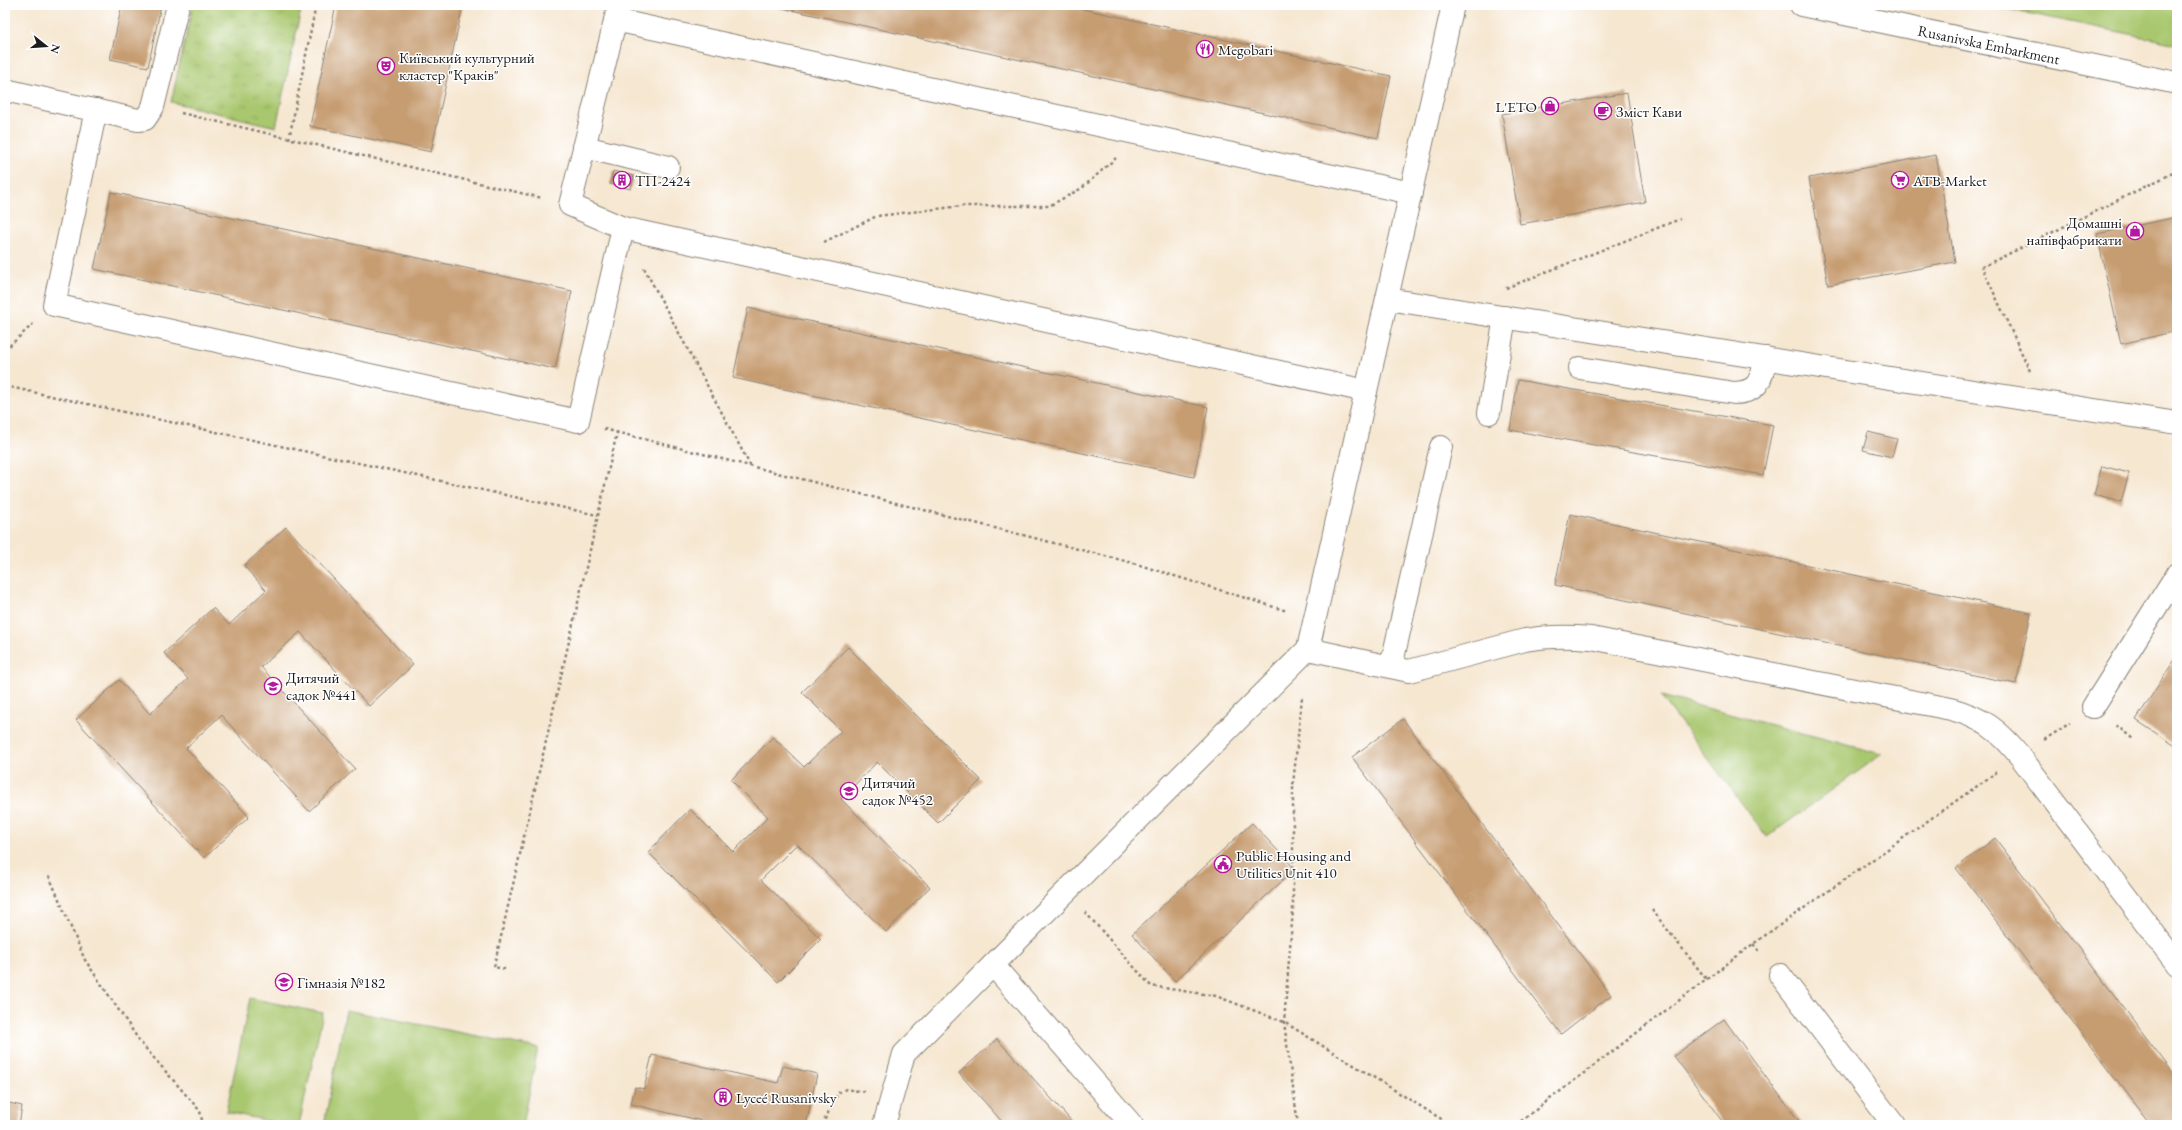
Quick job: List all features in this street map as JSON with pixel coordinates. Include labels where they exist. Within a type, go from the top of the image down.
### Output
[{"type":"main road","points":[[5,90],[138,120],[145,119],[153,106],[178,5]]},
{"type":"main road","points":[[884,1125],[904,1054],[1308,649],[1453,5]]},
{"type":"main road","name":"Rusanivska Embarkment","points":[[1801,5],[2177,83]]},
{"type":"main road","points":[[1366,391],[623,228],[570,205],[617,12],[1142,135],[1411,193]]},
{"type":"main road","points":[[96,110],[54,305],[578,421],[623,228]]},
{"type":"main road","points":[[584,147],[668,166]]},
{"type":"main road","points":[[1387,299],[2177,423]]},
{"type":"main road","points":[[1489,413],[1505,317]]},
{"type":"main road","points":[[1580,368],[1734,393],[1747,392],[1756,387],[1762,377],[1766,358]]},
{"type":"main road","points":[[1390,667],[1441,447]]},
{"type":"main road","points":[[2093,707],[2177,574]]},
{"type":"main road","points":[[1308,649],[1408,671],[1544,636],[1591,638],[1951,709],[1974,715],[1993,727],[2020,756],[2177,964]]},
{"type":"main road","points":[[993,965],[1132,1125]]},
{"type":"main road","points":[[1780,975],[1894,1125]]},
{"type":"path","points":[[289,139],[316,5]]},
{"type":"path","points":[[153,106],[570,205]]},
{"type":"path","points":[[822,243],[878,216],[962,206],[1049,206],[1082,188],[1142,135]]},
{"type":"path","points":[[2045,402],[1982,267],[2177,171]]},
{"type":"path","points":[[1504,289],[1680,219]]},
{"type":"path","points":[[623,228],[751,467]]},
{"type":"path","points":[[5,350],[54,305]]},
{"type":"path","points":[[5,386],[597,515]]},
{"type":"path","points":[[505,969],[494,967],[617,433],[1133,563],[1314,620]]},
{"type":"path","points":[[1298,1125],[1284,1022],[1293,910],[1293,785],[1302,696]]},
{"type":"path","points":[[1516,1125],[1753,944],[2020,756]]},
{"type":"path","points":[[48,876],[84,960],[141,1043],[200,1111],[204,1125]]},
{"type":"path","points":[[1067,891],[1151,986],[1216,996],[1284,1022],[1451,1125]]},
{"type":"path","points":[[1652,910],[1707,980]]},
{"type":"path","points":[[822,1125],[838,1094],[846,1089],[855,1089],[891,1100]]},
{"type":"green space","points":[[193,5],[302,5],[276,127],[171,102]]},
{"type":"green space","points":[[1988,5],[2177,5],[2177,44]]},
{"type":"green space","points":[[1661,696],[1882,754],[1767,837]]},
{"type":"green space","points":[[250,998],[323,1013],[299,1125],[288,1125],[226,1112]]},
{"type":"green space","points":[[346,1010],[538,1048],[523,1125],[324,1125]]},
{"type":"building","points":[[122,5],[161,5],[148,67],[110,59]]},
{"type":"building","name":"Київський культурний кластер \"Краків\"","points":[[336,5],[463,5],[431,152],[310,126]]},
{"type":"building","points":[[768,5],[1065,5],[1391,76],[1378,138]]},
{"type":"building","points":[[1627,93],[1645,202],[1520,224],[1502,114]]},
{"type":"building","points":[[1936,155],[1955,262],[1828,285],[1809,178]]},
{"type":"building","name":"ТП-2424","points":[[613,171],[634,176],[631,189],[610,184]]},
{"type":"building","points":[[111,192],[572,291],[555,369],[94,269]]},
{"type":"building","points":[[2177,217],[2177,331],[2121,344],[2097,234]]},
{"type":"building","points":[[748,308],[1208,407],[1194,477],[733,378]]},
{"type":"building","points":[[1518,380],[1773,425],[1763,475],[1510,430]]},
{"type":"building","points":[[1868,432],[1897,439],[1892,457],[1863,450]]},
{"type":"building","points":[[2102,466],[2129,473],[2121,502],[2094,495]]},
{"type":"building","points":[[1570,514],[2031,613],[2016,684],[1555,585]]},
{"type":"building","points":[[286,527],[413,665],[369,706],[300,632],[261,667],[355,769],[309,811],[221,715],[186,748],[249,817],[204,858],[76,720],[119,680],[150,714],[188,679],[164,653],[213,608],[229,625],[266,590],[244,566]]},
{"type":"building","points":[[848,647],[981,780],[938,823],[877,762],[841,799],[930,887],[886,932],[797,844],[761,880],[821,939],[778,982],[648,852],[690,809],[733,852],[768,817],[731,780],[773,737],[804,767],[841,731],[802,692]]},
{"type":"building","points":[[2177,656],[2177,747],[2136,720]]},
{"type":"building","points":[[1403,719],[1611,995],[1561,1034],[1352,757]]},
{"type":"building","points":[[1252,823],[1295,869],[1175,981],[1132,934]]},
{"type":"building","points":[[1995,838],[2177,1078],[2177,1125],[2151,1125],[1956,868]]},
{"type":"building","points":[[1724,1019],[1802,1125],[1725,1125],[1674,1056]]},
{"type":"building","points":[[997,1039],[1075,1125],[1005,1125],[959,1073]]},
{"type":"building","name":"Lyceé Rusanivsky","points":[[652,1055],[778,1083],[783,1066],[817,1074],[806,1125],[719,1125],[631,1104],[635,1087],[644,1089]]},
{"type":"building","points":[[5,1102],[22,1106],[19,1125],[5,1125]]},
{"type":"place","name":"Megobari","points":[[1205,49]]},
{"type":"place","name":"Київський культурний кластер \"Краків\"","points":[[386,66]]},
{"type":"place","name":"L'ETO","points":[[1550,106]]},
{"type":"place","name":"Зміст Кави","points":[[1603,111]]},
{"type":"place","name":"ТП-2424","points":[[622,180]]},
{"type":"place","name":"ATB-Market","points":[[1900,180]]},
{"type":"place","name":"Домашні напівфабрикати","points":[[2135,231]]},
{"type":"place","name":"Дитячий садок №441","points":[[273,686]]},
{"type":"place","name":"Дитячий садок №452","points":[[849,791]]},
{"type":"place","name":"Public Housing and Utilities Unit 410","points":[[1223,864]]},
{"type":"place","name":"Гімназія №182","points":[[284,982]]},
{"type":"place","name":"Lyceé Rusanivsky","points":[[723,1097]]}]
